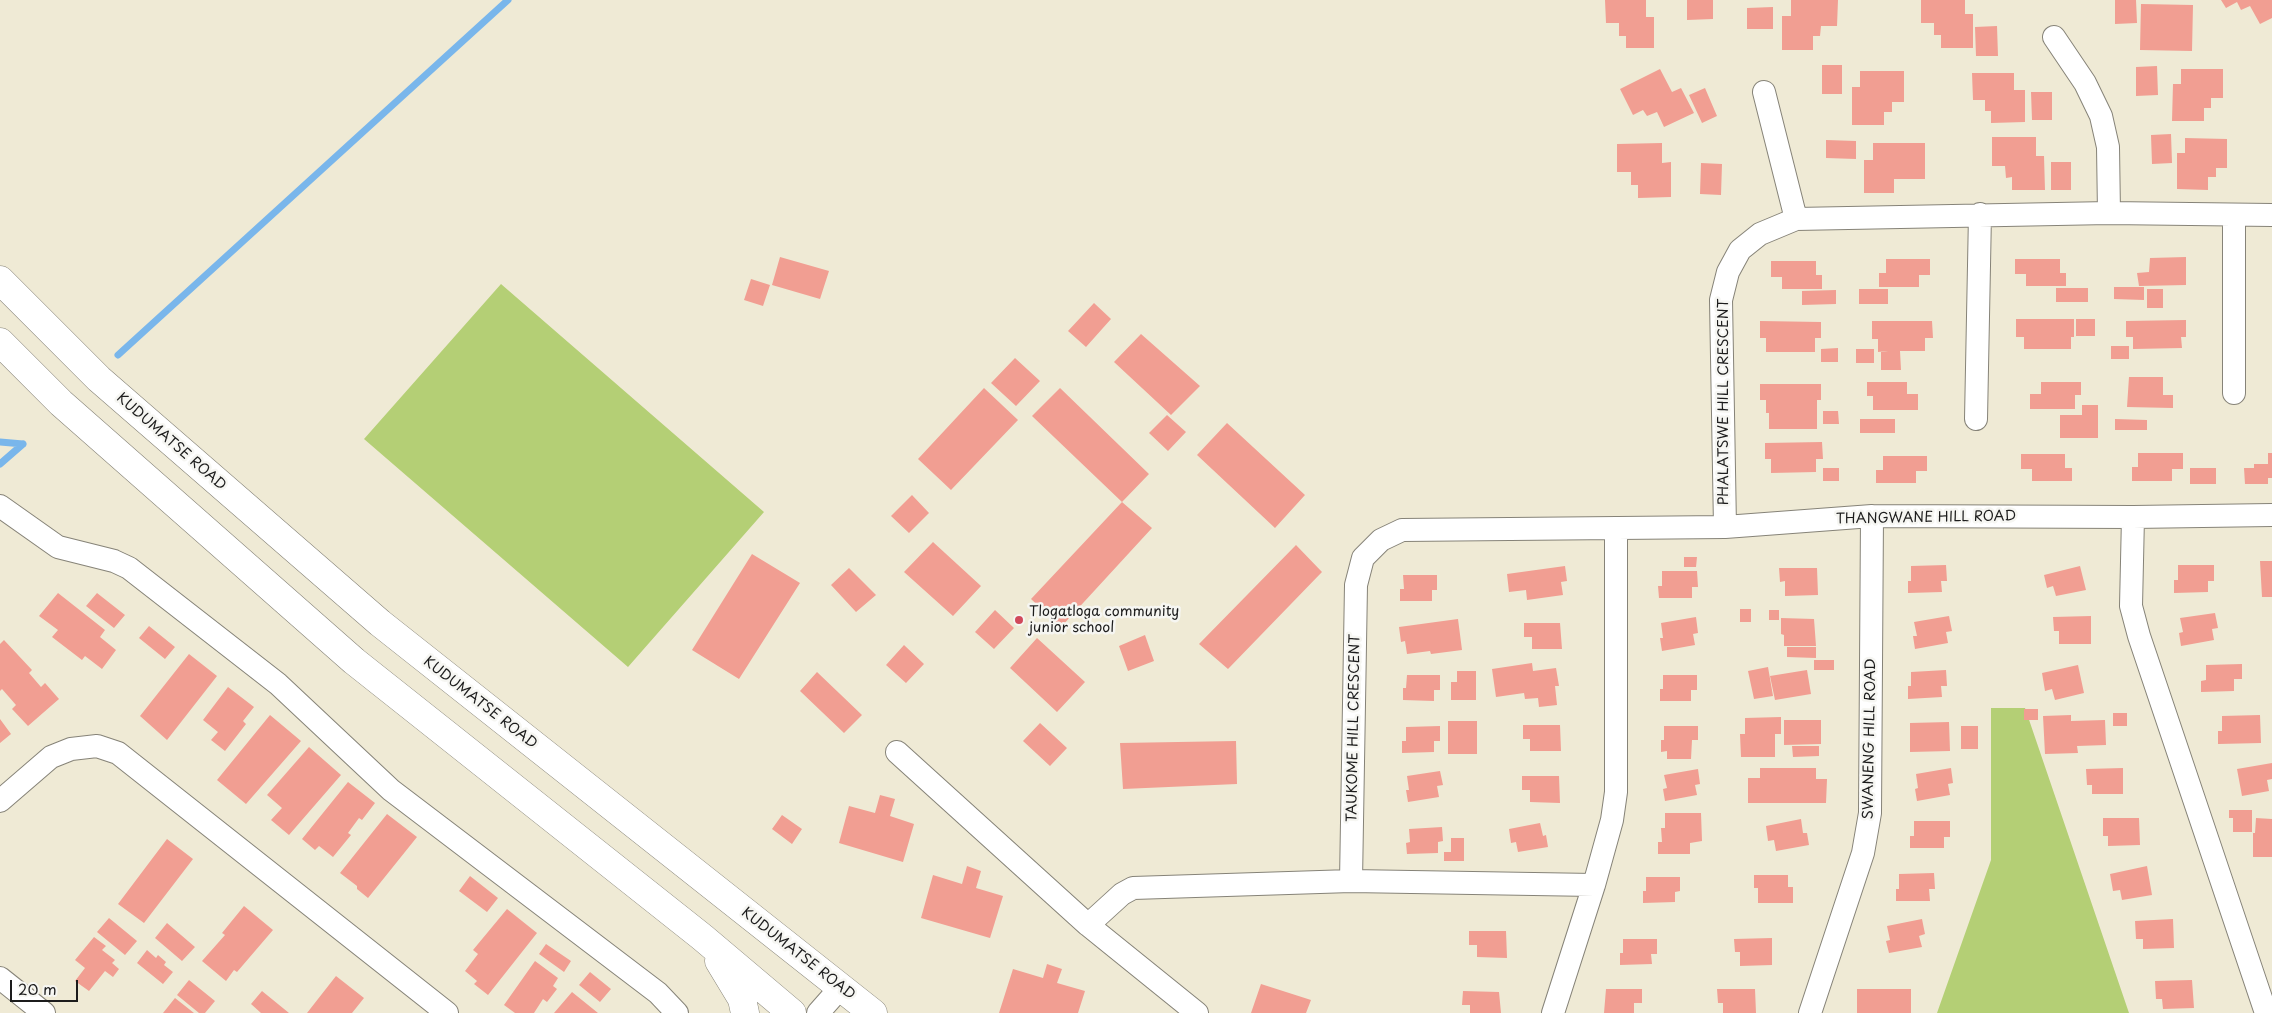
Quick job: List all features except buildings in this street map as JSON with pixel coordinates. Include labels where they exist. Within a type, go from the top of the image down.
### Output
[{"type":"main road","name":"KUDUMATSE ROAD","points":[[0,280],[99,379],[380,624],[873,1013]]},
{"type":"main road","points":[[0,342],[61,403],[354,661],[702,937],[792,1013]]},
{"type":"main road","points":[[702,937],[733,981],[742,999],[745,1013]]},
{"type":"street","points":[[2054,37],[2085,83],[2101,116],[2108,147],[2108,213]]},
{"type":"street","points":[[1764,92],[1796,219],[1980,214],[2272,215]]},
{"type":"street","points":[[1976,419],[1980,214]]},
{"type":"street","points":[[2234,215],[2234,393]]},
{"type":"street","name":"PHALATSWE HILL CRESCENT","points":[[1725,527],[1721,300],[1728,272],[1740,250],[1760,234],[1796,219]]},
{"type":"street","points":[[0,506],[58,547],[114,561],[129,568],[278,684],[391,790],[658,993],[677,1013]]},
{"type":"street","name":"THANGWANE HILL ROAD","points":[[1580,530],[1725,527],[1872,516],[2132,517],[2272,515]]},
{"type":"street","name":"SWANENG HILL ROAD","points":[[1810,1013],[1863,853],[1870,813],[1872,516]]},
{"type":"street","points":[[2132,517],[2131,606],[2139,636],[2266,1013]]},
{"type":"street","points":[[1553,1013],[1594,885],[1612,820],[1616,792],[1616,529]]},
{"type":"street","name":"TAUKOME HILL CRESCENT","points":[[1351,882],[1356,585],[1363,558],[1381,540],[1402,530],[1580,530]]},
{"type":"street","points":[[0,801],[51,757],[71,749],[97,746],[118,753],[447,1013]]},
{"type":"street","points":[[897,752],[1088,925],[1197,1013]]},
{"type":"street","points":[[1088,925],[1122,894],[1133,888],[1351,882],[1594,885]]},
{"type":"street","points":[[0,978],[44,1013]]},
{"type":"street","points":[[818,1013],[841,987]]},
{"type":"green space","points":[[501,284],[764,512],[628,667],[364,439]]},
{"type":"green space","points":[[1991,708],[2025,708],[2129,1013],[1937,1013],[1991,860]]},
{"type":"waterway","points":[[118,355],[508,0]]},
{"type":"waterway","points":[[0,442],[23,444]]},
{"type":"waterway","points":[[0,464],[23,444]]},
{"type":"place","name":"Tlogatloga community junior school","points":[[1019,620]]}]
